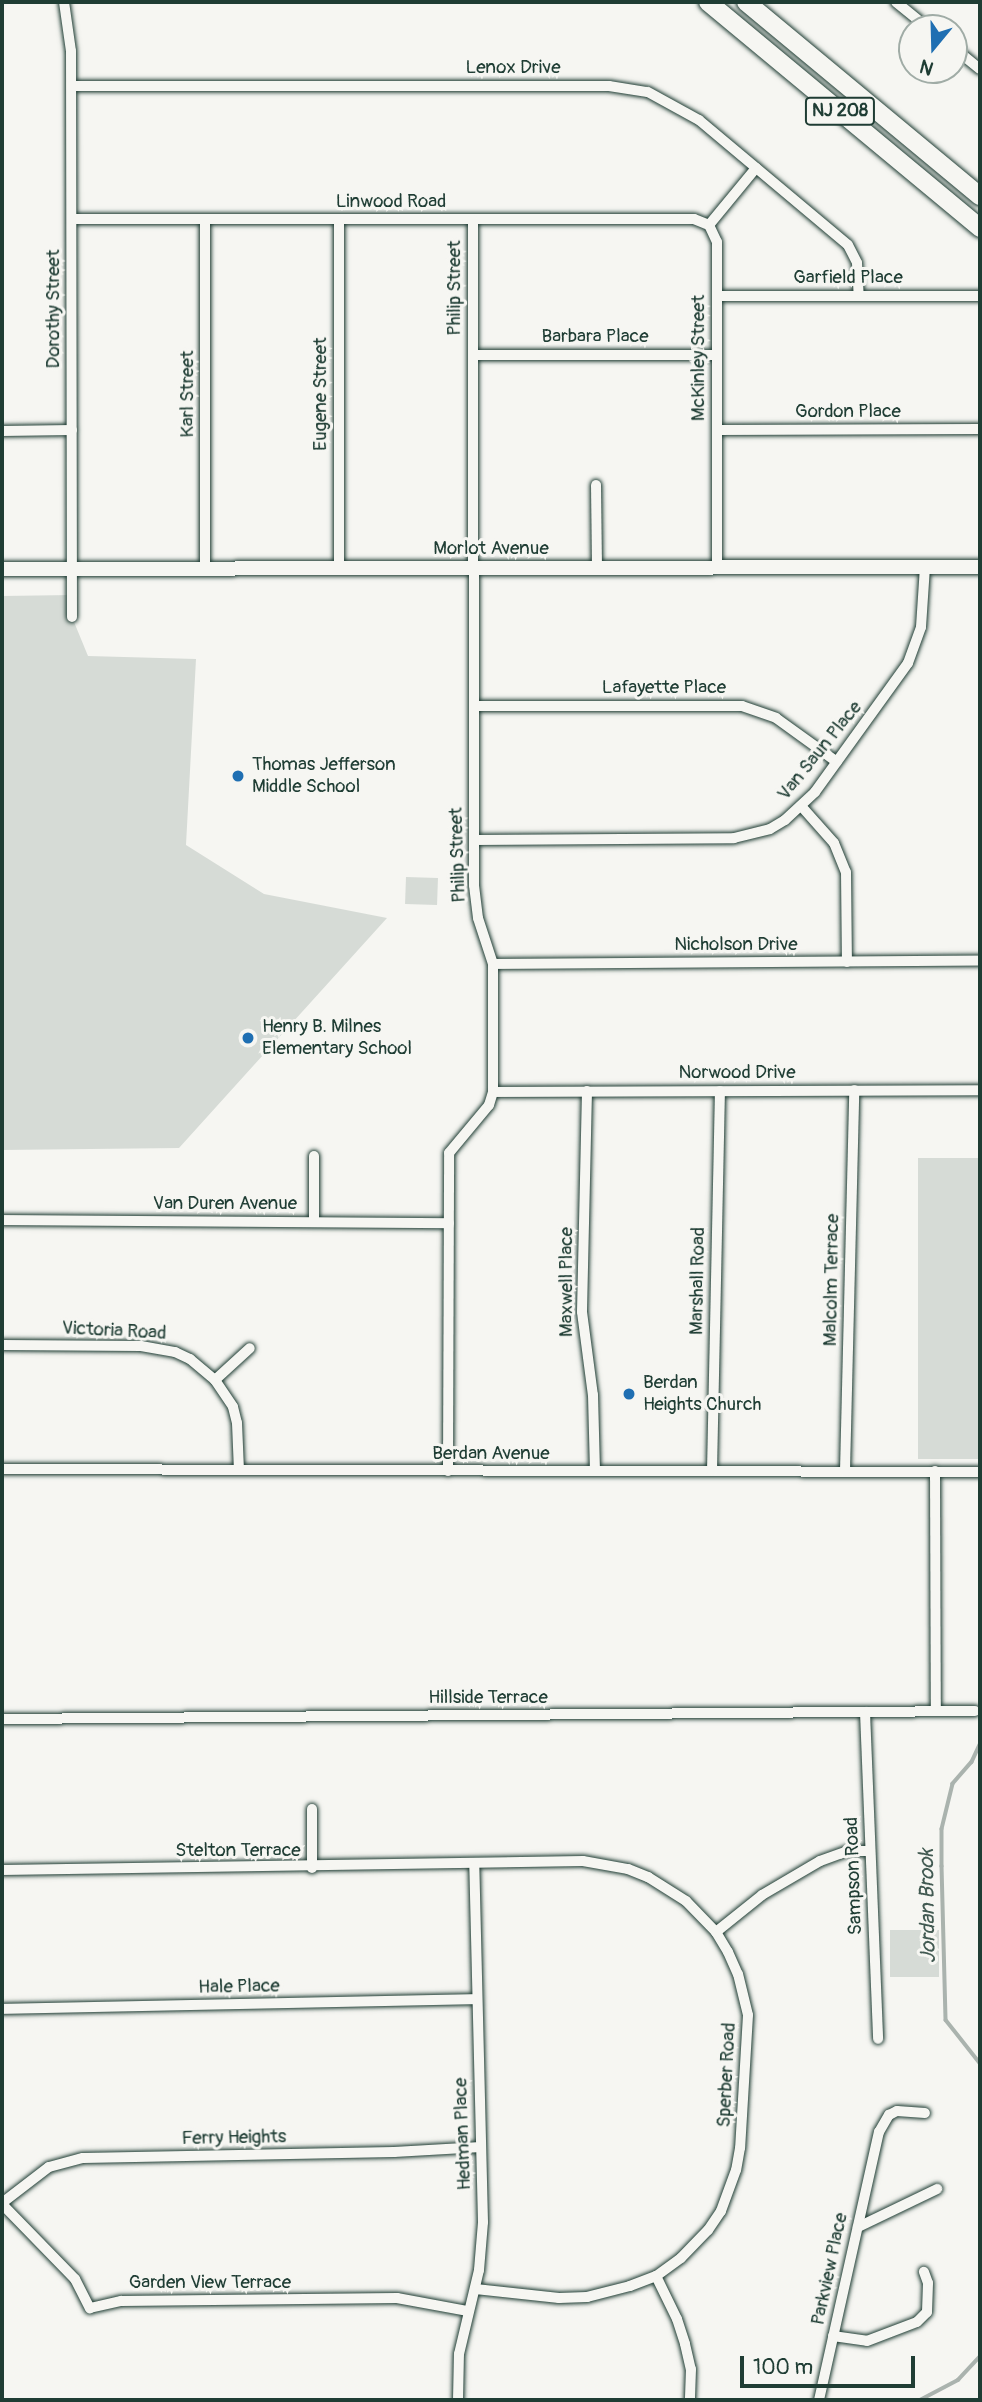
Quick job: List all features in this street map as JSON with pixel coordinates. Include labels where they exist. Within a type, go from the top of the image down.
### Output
[{"type":"highway","name":"NJ 208","points":[[708,2],[980,228]]},
{"type":"highway","name":"NJ 208","points":[[746,2],[980,196]]},
{"type":"street","name":"Dorothy Street","points":[[64,2],[71,35],[72,86],[72,617]]},
{"type":"street","points":[[896,2],[911,14]]},
{"type":"street","name":"Lenox Drive","points":[[72,86],[629,88],[657,95],[683,109],[848,245],[857,262],[859,296]]},
{"type":"street","points":[[709,225],[756,168]]},
{"type":"street","name":"Linwood Road","points":[[72,219],[695,219],[709,225]]},
{"type":"street","name":"Eugene Street","points":[[339,219],[339,568]]},
{"type":"street","name":"Karl Street","points":[[205,220],[205,569]]},
{"type":"street","name":"Philip Street","points":[[473,220],[475,901],[493,964],[493,1092]]},
{"type":"street","name":"McKinley Street","points":[[709,225],[717,242],[717,567]]},
{"type":"street","name":"Garfield Place","points":[[717,296],[980,296]]},
{"type":"street","name":"Barbara Place","points":[[473,355],[717,355]]},
{"type":"street","name":"Gordon Place","points":[[717,430],[980,429]]},
{"type":"street","points":[[2,431],[72,430]]},
{"type":"street","points":[[596,485],[597,568]]},
{"type":"street","name":"Van Saun Place","points":[[474,840],[734,838],[770,829],[802,807],[838,762],[908,663],[921,627],[925,567]]},
{"type":"street","name":"Morlot Avenue","points":[[2,569],[980,567]]},
{"type":"street","name":"Lafayette Place","points":[[474,706],[742,706],[776,718],[838,762]]},
{"type":"street","points":[[802,807],[834,843],[846,872],[847,962]]},
{"type":"street","name":"Nicholson Drive","points":[[493,964],[980,961]]},
{"type":"street","name":"Malcolm Terrace","points":[[845,1471],[854,1090]]},
{"type":"street","name":"Norwood Drive","points":[[493,1092],[980,1090]]},
{"type":"street","name":"Maxwell Place","points":[[587,1091],[582,1312],[593,1395],[595,1471]]},
{"type":"street","name":"Marshall Road","points":[[712,1471],[720,1091]]},
{"type":"street","points":[[447,1471],[449,1153],[489,1105],[493,1092]]},
{"type":"street","points":[[314,1156],[314,1222]]},
{"type":"street","name":"Van Duren Avenue","points":[[2,1220],[449,1223]]},
{"type":"street","name":"Victoria Road","points":[[2,1345],[159,1347],[190,1359],[215,1380],[225,1393],[237,1423],[239,1471]]},
{"type":"street","points":[[215,1380],[250,1348]]},
{"type":"street","name":"Berdan Avenue","points":[[2,1469],[980,1472]]},
{"type":"street","points":[[935,1471],[936,1712]]},
{"type":"street","name":"Hillside Terrace","points":[[2,1719],[975,1711]]},
{"type":"street","name":"Sampson Road","points":[[865,1712],[878,2039]]},
{"type":"street","points":[[312,1809],[312,1868]]},
{"type":"street","points":[[716,1932],[762,1895],[820,1861],[847,1851],[870,1851]]},
{"type":"street","name":"Sperber Road","points":[[474,1865],[583,1861],[628,1869],[677,1894],[716,1932],[738,1974],[748,2015],[749,2036],[736,2170],[721,2211],[708,2230],[681,2258],[656,2276],[587,2297],[540,2298],[475,2289]]},
{"type":"street","name":"Stelton Terrace","points":[[2,1871],[474,1865]]},
{"type":"street","name":"Hedman Place","points":[[458,2400],[459,2354],[467,2311],[475,2289],[483,2222],[474,1865]]},
{"type":"street","name":"Hale Place","points":[[2,2009],[477,2000]]},
{"type":"street","name":"Parkview Place","points":[[819,2400],[874,2144],[889,2115],[906,2110],[925,2113]]},
{"type":"street","name":"Ferry Heights","points":[[2,2204],[49,2167],[83,2158],[394,2152],[481,2147]]},
{"type":"street","points":[[858,2227],[937,2189]]},
{"type":"street","name":"Garden View Terrace","points":[[2,2204],[75,2279],[90,2308],[121,2301],[397,2298],[467,2311]]},
{"type":"street","points":[[834,2336],[867,2341],[917,2322],[927,2312],[928,2283],[924,2272]]},
{"type":"street","points":[[656,2276],[677,2319],[685,2344],[691,2369],[690,2400]]},
{"type":"shaded area","name":"Henry B. Milnes Elementary School","points":[[72,595],[72,617],[88,656],[196,659],[186,845],[264,894],[387,918],[179,1148],[2,1150],[2,596]]},
{"type":"shaded area","points":[[406,877],[438,878],[437,905],[405,904]]},
{"type":"shaded area","points":[[918,1158],[980,1158],[980,1459],[918,1459]]},
{"type":"shaded area","points":[[890,1930],[939,1930],[939,1977],[890,1977]]},
{"type":"waterway","name":"Jordan Brook","points":[[980,1745],[972,1762],[953,1784],[942,1829],[946,2020],[980,2063]]},
{"type":"waterway","name":"Jordan Brook","points":[[920,2400],[958,2380],[980,2356]]},
{"type":"place","name":"Thomas Jefferson Middle School","points":[[238,776]]},
{"type":"place","name":"Henry B. Milnes Elementary School","points":[[248,1038]]},
{"type":"place","name":"Berdan Heights Church","points":[[629,1394]]}]
